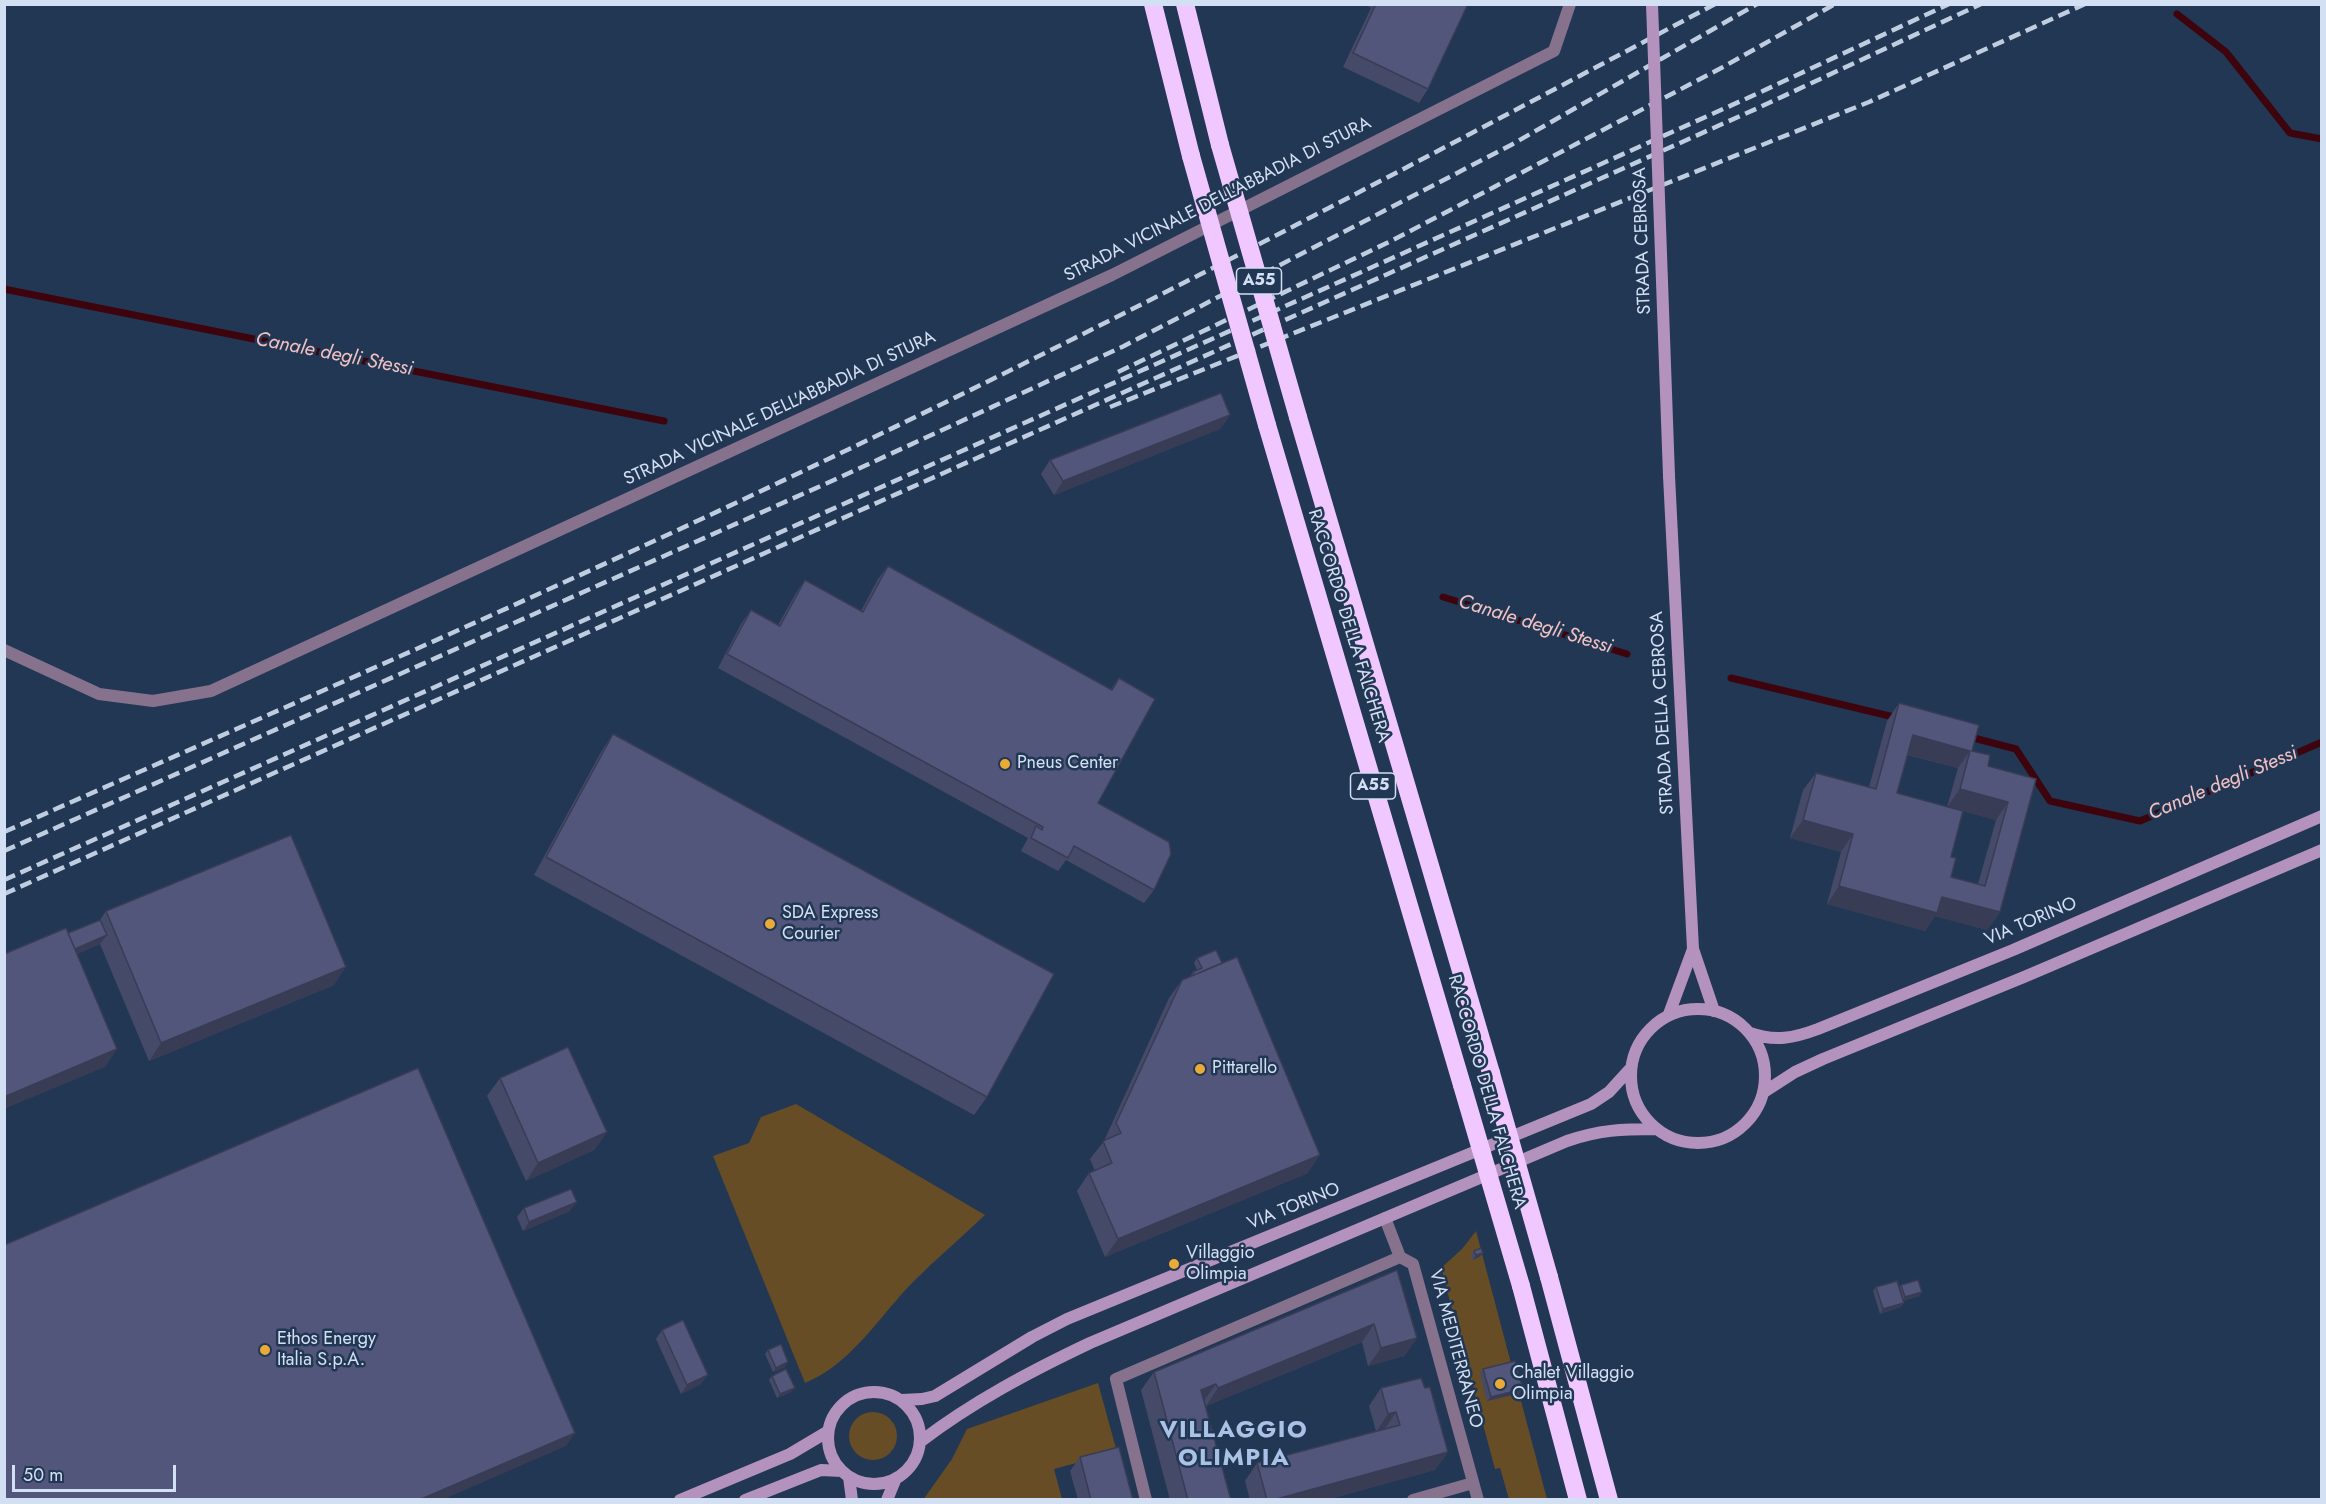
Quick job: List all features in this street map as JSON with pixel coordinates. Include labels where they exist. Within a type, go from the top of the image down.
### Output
[{"type":"highway","name":"RACCORDO DELLA FALCHERA","points":[[1153,4],[1191,156],[1285,487],[1521,1286],[1578,1500]]},
{"type":"highway","name":"RACCORDO DELLA FALCHERA","points":[[1185,4],[1220,145],[1314,476],[1491,1073],[1609,1500]]},
{"type":"highway","name":"A55","points":[[1194,4],[1202,74]]},
{"type":"main road","name":"STRADA CEBROSA","points":[[1652,4],[1669,476]]},
{"type":"main road","name":"STRADA DELLA CEBROSA","points":[[1669,476],[1693,949],[1714,1011]]},
{"type":"main road","name":"VIA TORINO","points":[[1750,1033],[1779,1039],[1795,1037],[1818,1029],[2013,950],[2322,816]]},
{"type":"main road","points":[[1764,1092],[1795,1072],[1823,1059],[2035,973],[2322,850]]},
{"type":"main road","name":"STRADA DELLA CEBROSA","points":[[1669,1014],[1693,949]]},
{"type":"main road","points":[[1699,1008],[1729,1016],[1750,1033],[1762,1053],[1766,1073],[1764,1092],[1758,1107],[1747,1122],[1732,1134],[1713,1142],[1692,1143],[1672,1138],[1656,1129],[1643,1117],[1630,1086],[1630,1069],[1636,1046],[1653,1024],[1669,1014],[1699,1008]]},
{"type":"main road","name":"VIA TORINO","points":[[902,1401],[935,1396],[1032,1337],[1067,1319],[1591,1104],[1609,1092],[1630,1069]]},
{"type":"main road","points":[[920,1442],[943,1424],[1047,1363],[1385,1218],[1593,1132],[1656,1129]]},
{"type":"main road","points":[[852,1500],[845,1474],[832,1459],[827,1432],[838,1407],[853,1396],[871,1391],[880,1392],[902,1401],[916,1418],[920,1442],[917,1455],[896,1478],[887,1500]]},
{"type":"main road","points":[[680,1500],[790,1454],[827,1432]]},
{"type":"main road","points":[[747,1499],[821,1470],[845,1474],[867,1484],[878,1484],[896,1478]]},
{"type":"main road","points":[[747,1499],[771,1500]]},
{"type":"street","name":"STRADA VICINALE DELL'ABBADIA DI STURA","points":[[4,650],[99,693],[153,701],[211,691],[1112,275],[1554,51],[1570,4]]},
{"type":"street","name":"VIA MEDITERRANEO","points":[[1385,1218],[1400,1257],[1413,1264],[1478,1500]]},
{"type":"street","points":[[1146,1500],[1116,1379],[1400,1257]]},
{"type":"street","points":[[1413,1500],[1473,1484]]},
{"type":"shaded area","points":[[796,1104],[985,1215],[901,1294],[851,1351],[822,1375],[805,1383],[713,1156],[749,1143],[761,1117]]},
{"type":"shaded area","points":[[1476,1231],[1547,1499],[1509,1499],[1500,1468],[1495,1469],[1441,1268],[1462,1249]]},
{"type":"shaded area","points":[[1098,1383],[1117,1452],[1054,1469],[1062,1499],[923,1500],[952,1459],[967,1429]]},
{"type":"shaded area","points":[[868,1412],[878,1412],[890,1419],[897,1431],[897,1441],[890,1453],[878,1460],[868,1460],[853,1449],[849,1441],[849,1431],[860,1416]]},
{"type":"building","points":[[1376,4],[1468,4],[1428,89],[1353,53]]},
{"type":"building","points":[[1221,393],[1230,415],[1063,481],[1050,460]]},
{"type":"building","name":"Pneus Center","points":[[888,566],[1112,690],[1119,678],[1155,699],[1098,803],[1169,842],[1171,854],[1154,890],[1074,846],[1068,858],[1031,838],[1036,826],[1042,830],[1043,827],[727,654],[751,610],[780,626],[805,580],[863,612]]},
{"type":"building","points":[[1899,703],[1979,725],[1972,751],[1990,755],[1988,766],[2036,779],[2000,912],[1942,897],[1937,913],[1839,886],[1853,834],[1803,820],[1816,773],[1876,789]],"holes":[[[1913,735],[1970,751],[1960,789],[2008,802],[1985,886],[1951,877],[1956,858],[1951,857],[1963,811],[1897,793]]]},
{"type":"building","name":"SDA Express Courier","points":[[613,734],[1054,974],[987,1097],[546,857]]},
{"type":"building","points":[[291,835],[346,967],[161,1043],[106,911]]},
{"type":"building","points":[[100,920],[107,935],[75,949],[68,933]]},
{"type":"building","points":[[66,928],[117,1049],[4,1097],[4,954]]},
{"type":"building","points":[[1216,950],[1222,963],[1194,975],[1193,972],[1202,968],[1197,958]]},
{"type":"building","name":"Pittarello","points":[[1237,957],[1320,1155],[1118,1239],[1089,1173],[1112,1163],[1103,1141],[1121,1133],[1116,1123],[1182,980]]},
{"type":"building","points":[[568,1047],[607,1132],[538,1163],[500,1078]]},
{"type":"building","name":"Ethos Energy Italia S.p.A.","points":[[418,1068],[575,1433],[419,1500],[4,1500],[4,1245]]},
{"type":"building","points":[[571,1189],[577,1202],[529,1222],[524,1208]]},
{"type":"building","points":[[1481,1248],[1483,1253],[1476,1255],[1474,1251]]},
{"type":"building","points":[[1397,1270],[1417,1338],[1381,1348],[1374,1324],[1218,1388],[1216,1384],[1201,1390],[1231,1500],[1188,1500],[1154,1372]]},
{"type":"building","points":[[1918,1280],[1922,1292],[1905,1297],[1901,1285]]},
{"type":"building","points":[[1897,1281],[1904,1303],[1883,1309],[1876,1287]]},
{"type":"building","points":[[683,1320],[708,1375],[687,1385],[662,1330]]},
{"type":"building","points":[[781,1344],[788,1362],[776,1368],[768,1350]]},
{"type":"building","name":"Chalet Villaggio Olimpia","points":[[1515,1361],[1523,1389],[1491,1397],[1483,1369]]},
{"type":"building","points":[[786,1369],[795,1388],[780,1394],[772,1376]]},
{"type":"building","points":[[1421,1378],[1425,1388],[1430,1387],[1448,1452],[1267,1500],[1257,1463],[1400,1425],[1396,1412],[1388,1414],[1381,1388]]},
{"type":"building","points":[[1119,1447],[1133,1500],[1091,1500],[1080,1457]]},
{"type":"waterway","name":"Canale degli Stessi","points":[[2177,14],[2226,52],[2290,133],[2322,139]]},
{"type":"waterway","name":"Canale degli Stessi","points":[[4,289],[664,421]]},
{"type":"waterway","name":"Canale degli Stessi","points":[[1443,597],[1627,654]]},
{"type":"waterway","name":"Canale degli Stessi","points":[[1731,678],[1898,718]]},
{"type":"waterway","name":"Canale degli Stessi","points":[[1966,736],[2016,749],[2050,801],[2140,821],[2322,742]]},
{"type":"railway","points":[[4,832],[415,650],[822,462],[1047,352],[1271,238],[1715,4]]},
{"type":"railway","points":[[4,851],[834,480],[1124,346],[1511,145],[1757,4]]},
{"type":"railway","points":[[1118,372],[1393,240],[1723,67],[1835,4]]},
{"type":"railway","points":[[4,880],[1348,278],[1752,96],[1949,4]]},
{"type":"railway","points":[[4,894],[1758,108],[1981,4]]},
{"type":"railway","points":[[1110,407],[1869,102],[2085,4]]},
{"type":"place","name":"Pneus Center","points":[[1005,764]]},
{"type":"place","name":"SDA Express Courier","points":[[770,924]]},
{"type":"place","name":"Pittarello","points":[[1200,1069]]},
{"type":"place","name":"Villaggio Olimpia","points":[[1174,1264]]},
{"type":"place","name":"Ethos Energy Italia S.p.A.","points":[[265,1350]]},
{"type":"place","name":"Chalet Villaggio Olimpia","points":[[1500,1384]]},
{"type":"district","name":"VILLAGGIO OLIMPIA","points":[[1234,1445]]}]
